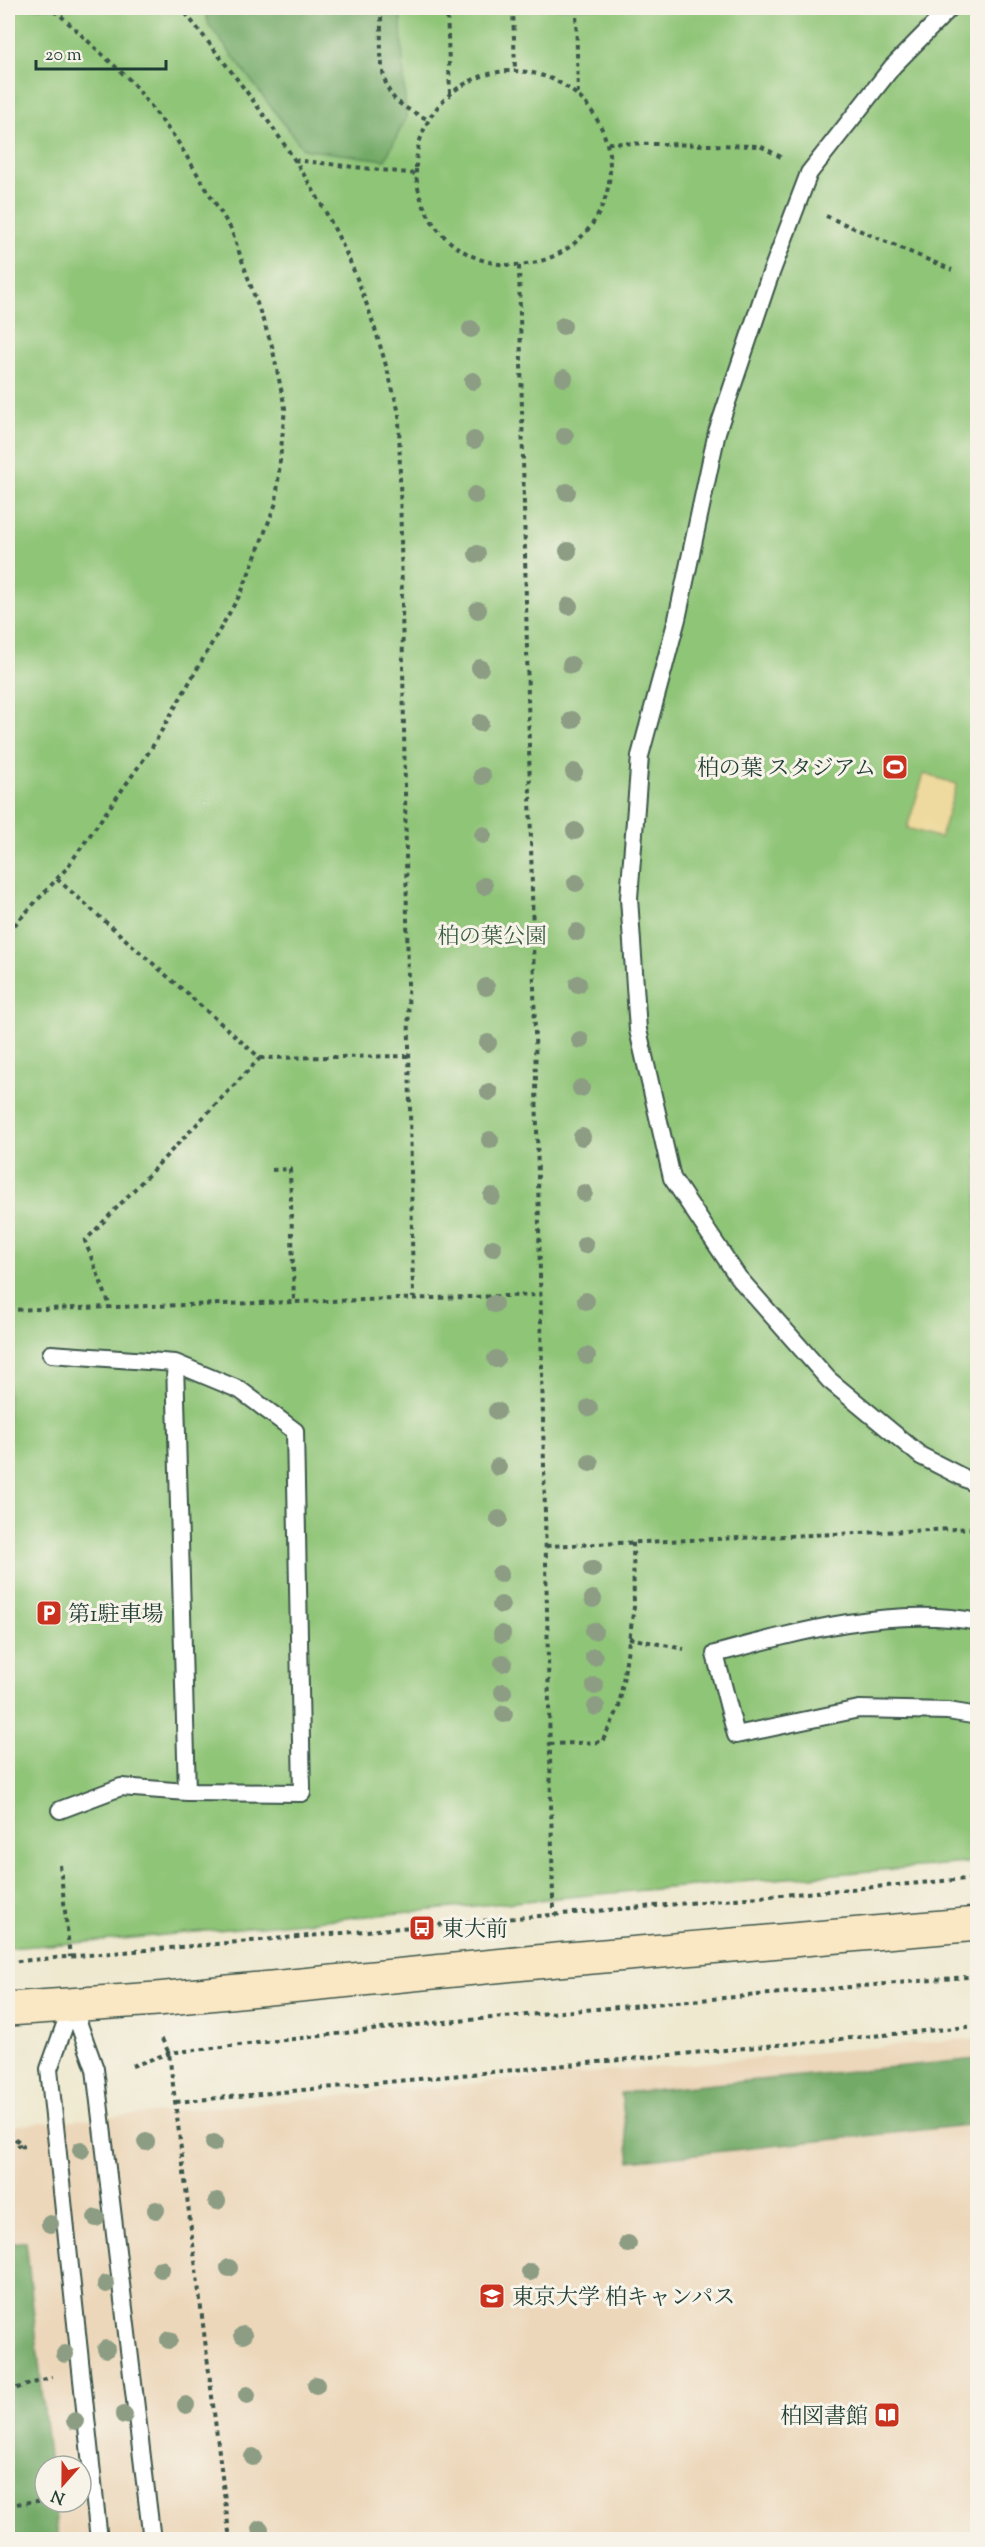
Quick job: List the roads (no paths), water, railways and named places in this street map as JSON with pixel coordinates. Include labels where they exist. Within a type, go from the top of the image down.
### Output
[{"type":"street","points":[[8,2009],[978,1924]]},
{"type":"lane","points":[[950,8],[893,66],[809,173],[768,281],[717,432],[677,619],[640,756],[629,898],[638,1030],[672,1178],[738,1278],[829,1380],[921,1456],[978,1485]]},
{"type":"lane","points":[[51,1354],[175,1363],[240,1390],[296,1431],[302,1793],[187,1792],[121,1787],[60,1810]]},
{"type":"lane","points":[[175,1363],[187,1792]]},
{"type":"lane","points":[[978,1622],[951,1616],[859,1621],[768,1640],[716,1654],[736,1735],[859,1709],[948,1711],[978,1716]]},
{"type":"lane","points":[[72,2005],[49,2069],[99,2540]]},
{"type":"lane","points":[[72,2005],[95,2069],[152,2540]]},
{"type":"place","name":"柏の葉 スタジアム","points":[[895,767]]},
{"type":"place","name":"第1駐車場","points":[[49,1613]]},
{"type":"place","name":"東大前","points":[[422,1928]]},
{"type":"place","name":"東京大学 柏キャンパス","points":[[492,2296]]},
{"type":"place","name":"柏図書館","points":[[887,2415]]},
{"type":"park label","name":"柏の葉公園","points":[[492,935]]}]
